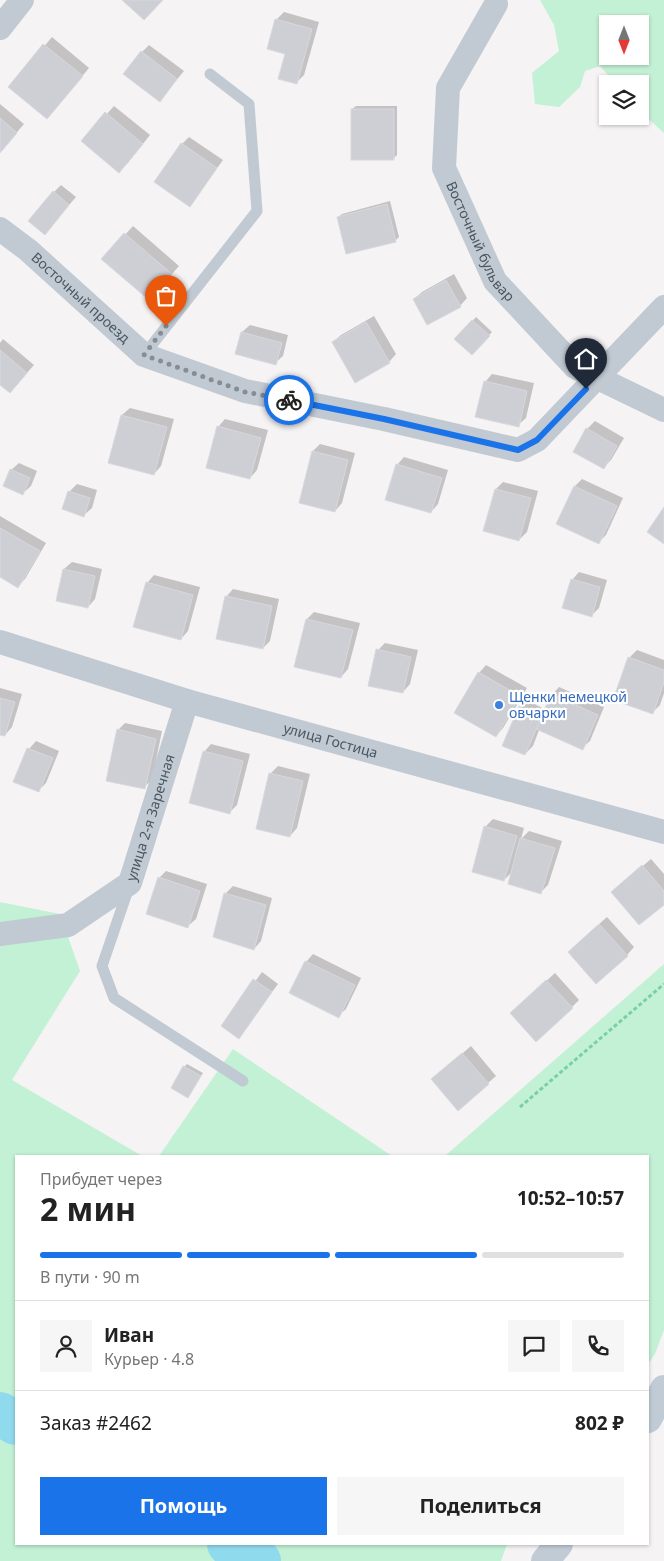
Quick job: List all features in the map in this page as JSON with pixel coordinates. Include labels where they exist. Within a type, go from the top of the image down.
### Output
[{"type":"main road","points":[[649,1417],[664,1389]]},
{"type":"main road","points":[[546,1561],[558,1545]]},
{"type":"street","points":[[0,28],[22,0]]},
{"type":"street","name":"Восточный бульвар","points":[[496,4],[448,88],[444,168],[495,281],[575,367],[598,376],[664,410]]},
{"type":"street","name":"Восточный проезд","points":[[0,229],[28,250],[144,355],[245,392],[384,419],[518,450],[537,440],[664,307]]},
{"type":"street","name":"улица Гостица","points":[[0,642],[187,701],[664,832]]},
{"type":"street","name":"улица 2-я Заречная","points":[[0,934],[68,924],[130,883],[187,701]]},
{"type":"lane","points":[[144,355],[257,211],[249,104],[210,74]]},
{"type":"lane","points":[[130,883],[102,966],[114,998],[243,1080]]},
{"type":"path","points":[[520,1107],[664,984]]},
{"type":"green space","points":[[540,0],[664,0],[664,133],[649,119],[649,75],[608,75],[600,66],[585,71],[580,87],[559,107],[535,104],[532,73],[559,51],[554,25]]},
{"type":"green space","points":[[0,902],[60,914],[80,971],[12,1080],[140,1155],[15,1155],[15,1545],[507,1545],[501,1561],[0,1561]]},
{"type":"green space","points":[[664,964],[664,1330],[655,1354],[649,1363],[649,1155],[446,1155]]},
{"type":"green space","points":[[233,1049],[391,1155],[160,1155]]},
{"type":"building","points":[[122,0],[163,0],[144,20]]},
{"type":"building","points":[[275,19],[312,29],[297,84],[278,79],[285,54],[267,49]]},
{"type":"building","points":[[43,44],[83,76],[47,119],[8,87]]},
{"type":"building","points":[[141,51],[177,79],[160,102],[123,74]]},
{"type":"building","points":[[351,109],[394,109],[394,160],[351,160]]},
{"type":"building","points":[[105,112],[143,144],[119,173],[81,141]]},
{"type":"building","points":[[0,118],[17,133],[0,153]]},
{"type":"building","points":[[181,143],[217,168],[190,207],[154,182]]},
{"type":"building","points":[[53,191],[69,205],[45,235],[28,221]]},
{"type":"building","points":[[387,204],[396,242],[346,254],[337,217]]},
{"type":"building","points":[[124,233],[172,274],[149,300],[101,259]]},
{"type":"building","points":[[446,280],[461,307],[427,325],[413,299]]},
{"type":"building","points":[[472,320],[490,336],[472,355],[454,339]]},
{"type":"building","points":[[366,322],[390,363],[355,383],[332,342]]},
{"type":"building","points":[[241,332],[282,343],[276,365],[235,354]]},
{"type":"building","points":[[0,350],[27,373],[10,393],[0,385]]},
{"type":"building","points":[[484,381],[527,391],[519,427],[475,417]]},
{"type":"building","points":[[121,415],[167,427],[154,475],[108,463]]},
{"type":"building","points":[[217,426],[261,438],[250,479],[206,468]]},
{"type":"building","points":[[586,428],[617,446],[604,469],[573,452]]},
{"type":"building","points":[[312,451],[348,460],[335,512],[299,503]]},
{"type":"building","points":[[396,464],[442,478],[431,513],[385,500]]},
{"type":"building","points":[[10,469],[30,478],[23,495],[3,486]]},
{"type":"building","points":[[574,486],[617,506],[599,544],[556,524]]},
{"type":"building","points":[[495,489],[531,498],[519,541],[483,531]]},
{"type":"building","points":[[68,491],[90,498],[84,517],[62,509]]},
{"type":"building","points":[[664,507],[664,544],[647,532]]},
{"type":"building","points":[[0,528],[40,551],[18,588],[0,577]]},
{"type":"building","points":[[63,569],[95,576],[88,608],[56,601]]},
{"type":"building","points":[[571,579],[600,587],[592,617],[562,608]]},
{"type":"building","points":[[146,582],[193,595],[181,640],[133,627]]},
{"type":"building","points":[[225,596],[272,606],[263,649],[216,639]]},
{"type":"building","points":[[306,619],[353,630],[341,678],[294,667]]},
{"type":"building","points":[[376,649],[411,657],[403,693],[368,686]]},
{"type":"building","points":[[628,657],[664,670],[664,682],[653,714],[613,700]]},
{"type":"building","points":[[478,672],[520,696],[496,737],[454,713]]},
{"type":"building","points":[[551,694],[598,715],[583,750],[536,729]]},
{"type":"building","points":[[0,698],[15,702],[5,736],[0,735]]},
{"type":"building","points":[[519,706],[541,718],[525,755],[502,746]]},
{"type":"building","points":[[117,729],[156,739],[145,789],[106,781]]},
{"type":"building","points":[[27,748],[53,758],[39,792],[13,782]]},
{"type":"building","points":[[203,751],[243,761],[230,814],[189,803]]},
{"type":"building","points":[[269,773],[303,781],[290,837],[256,829]]},
{"type":"building","points":[[484,826],[517,836],[504,881],[472,872]]},
{"type":"building","points":[[520,838],[555,848],[541,894],[508,884]]},
{"type":"building","points":[[642,865],[664,891],[664,905],[639,925],[611,892]]},
{"type":"building","points":[[158,877],[200,891],[188,928],[146,914]]},
{"type":"building","points":[[224,893],[266,905],[254,950],[213,937]]},
{"type":"building","points":[[599,924],[628,956],[596,984],[568,952]]},
{"type":"building","points":[[305,961],[355,985],[339,1018],[289,993]]},
{"type":"building","points":[[253,979],[272,992],[239,1039],[221,1026]]},
{"type":"building","points":[[546,980],[573,1008],[536,1042],[510,1013]]},
{"type":"building","points":[[462,1053],[489,1084],[458,1111],[431,1079]]},
{"type":"building","points":[[183,1066],[201,1076],[188,1098],[171,1088]]},
{"type":"waterway","points":[[0,1414],[15,1422]]},
{"type":"waterway","points":[[231,1545],[259,1561]]},
{"type":"way so far","points":[[166,326],[144,355],[245,392],[289,400]]},
{"type":"place","name":"Щенки немецкой овчарки","points":[[499,705]]},
{"type":"route","points":[[289,400],[384,419],[518,450],[537,440],[586,389]]}]
